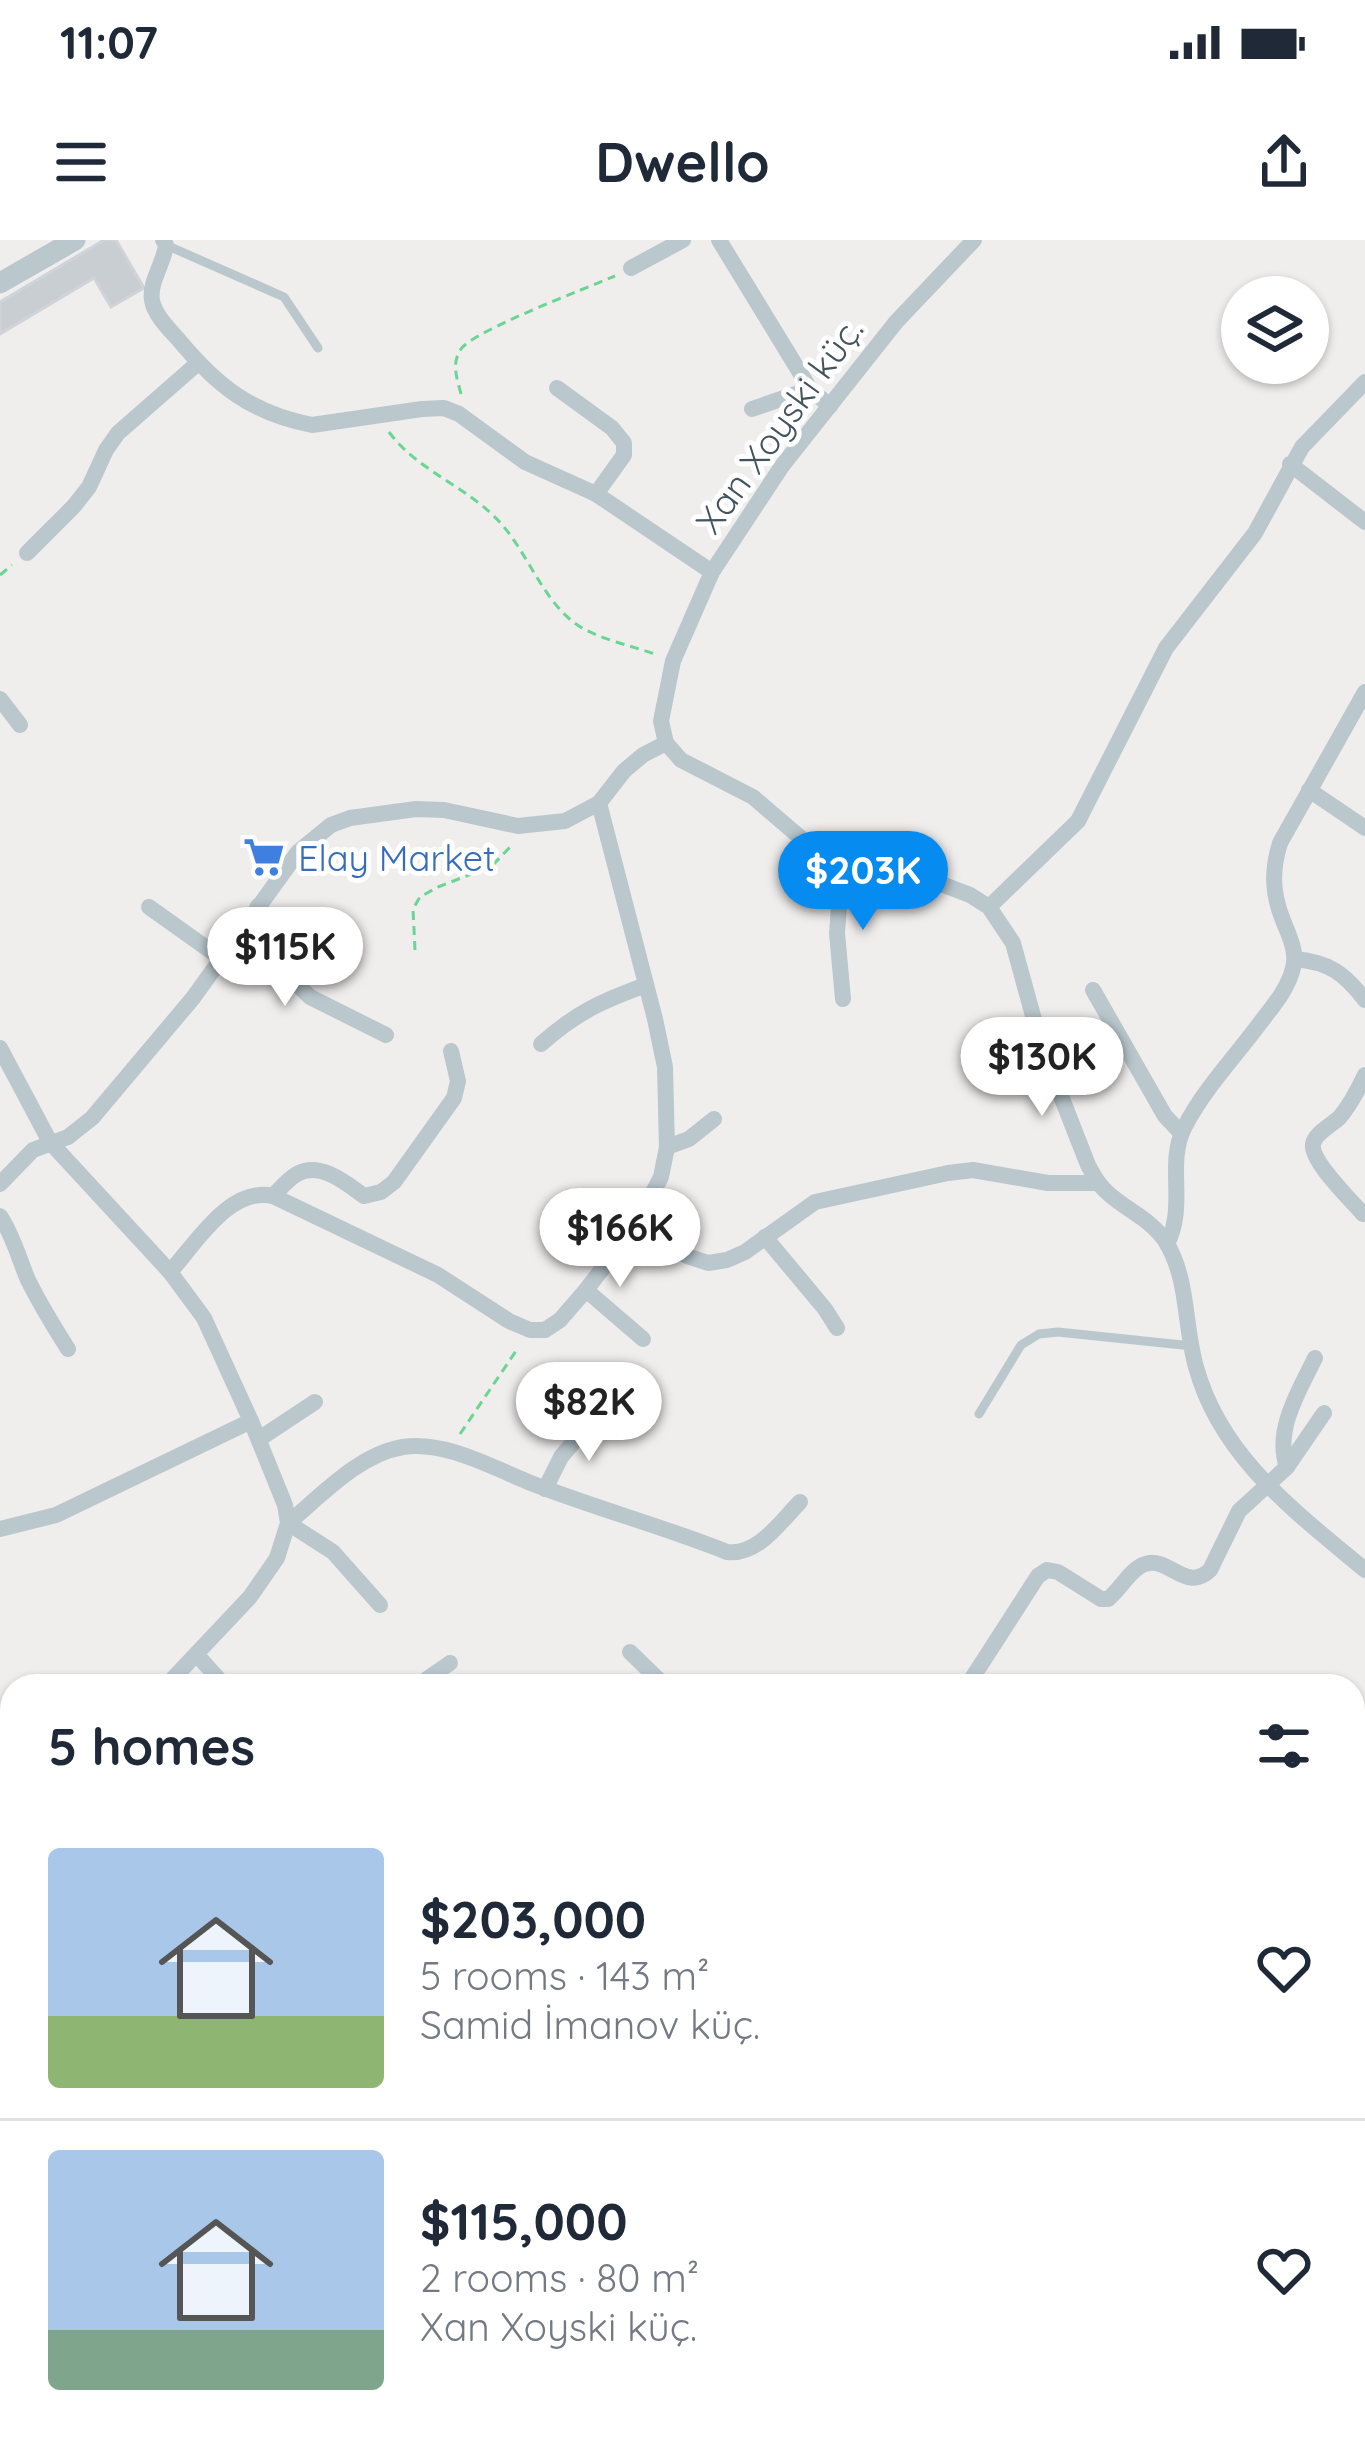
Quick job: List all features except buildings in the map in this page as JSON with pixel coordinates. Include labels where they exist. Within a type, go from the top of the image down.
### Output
[{"type":"street","points":[[0,283],[75,240]]},
{"type":"street","points":[[631,268],[683,240]]},
{"type":"street","points":[[719,240],[810,388],[830,406]]},
{"type":"street","name":"Xan Xoyski küç.","points":[[666,743],[661,721],[673,661],[712,572],[782,466],[896,322],[974,240]]},
{"type":"street","points":[[165,243],[162,266],[150,294],[154,308],[198,363],[241,400],[295,421],[331,424],[444,408],[525,462],[596,494],[712,572]]},
{"type":"street","points":[[27,553],[89,487],[118,433],[198,363]]},
{"type":"street","points":[[989,907],[1078,821],[1166,648],[1255,533],[1302,447],[1365,382]]},
{"type":"street","points":[[557,388],[624,443],[624,455],[596,494]]},
{"type":"street","points":[[752,409],[810,388]]},
{"type":"street","points":[[1290,464],[1365,522]]},
{"type":"street","points":[[1167,1244],[1176,1228],[1176,1152],[1181,1133],[1292,974],[1295,959],[1276,897],[1274,863],[1280,843],[1365,692]]},
{"type":"street","points":[[0,699],[20,724]]},
{"type":"street","points":[[0,1184],[33,1150],[68,1137],[92,1118],[193,998],[315,835],[350,818],[416,809],[444,810],[518,826],[565,821],[598,803],[643,754],[666,743],[681,760],[753,797],[814,851],[842,868],[916,876],[970,895],[989,907],[1013,943],[1041,1045],[1098,1184],[1151,1225],[1167,1244],[1184,1291],[1200,1381],[1222,1425],[1247,1465],[1281,1501],[1365,1570]]},
{"type":"street","points":[[1309,790],[1365,828]]},
{"type":"street","points":[[170,1272],[225,1210],[247,1195],[260,1193],[438,1275],[530,1330],[545,1330],[560,1320],[636,1225],[661,1177],[668,1147],[665,1067],[598,803]]},
{"type":"street","points":[[842,868],[836,933],[844,999]]},
{"type":"street","points":[[258,906],[298,986],[310,997],[386,1035]]},
{"type":"street","points":[[149,907],[222,958]]},
{"type":"street","points":[[1295,959],[1320,961],[1365,1000]]},
{"type":"street","points":[[542,1044],[563,1024],[599,1002],[646,986]]},
{"type":"street","points":[[1093,990],[1166,1117],[1181,1133]]},
{"type":"street","points":[[0,1048],[50,1142],[170,1272],[204,1318],[280,1490],[288,1523],[277,1558],[250,1597],[178,1674]]},
{"type":"street","points":[[273,1196],[298,1173],[313,1170],[334,1174],[364,1196],[394,1183],[454,1098],[458,1081],[451,1051]]},
{"type":"street","points":[[1364,1214],[1316,1160],[1312,1148],[1315,1138],[1347,1107],[1365,1075]]},
{"type":"street","points":[[668,1147],[715,1119]]},
{"type":"street","points":[[636,1225],[686,1256],[708,1263],[728,1261],[815,1202],[948,1173],[973,1170],[1048,1183],[1098,1184]]},
{"type":"street","points":[[0,1216],[44,1311],[68,1349]]},
{"type":"street","points":[[765,1238],[836,1328]]},
{"type":"street","points":[[586,1290],[643,1339]]},
{"type":"street","points":[[1287,1467],[1283,1441],[1291,1409],[1316,1358]]},
{"type":"street","points":[[0,1528],[56,1515],[315,1402]]},
{"type":"street","points":[[975,1674],[1038,1576],[1047,1570],[1101,1599],[1108,1599],[1146,1564],[1194,1579],[1204,1577],[1239,1510],[1287,1467],[1324,1413]]},
{"type":"street","points":[[545,1489],[561,1457],[597,1414]]},
{"type":"street","points":[[288,1523],[380,1454],[423,1446],[448,1450],[545,1489],[740,1554],[753,1549],[800,1502]]},
{"type":"street","points":[[288,1523],[333,1552],[380,1605]]},
{"type":"street","points":[[630,1652],[652,1674]]},
{"type":"street","points":[[197,1655],[214,1674]]},
{"type":"street","points":[[434,1674],[449,1663]]},
{"type":"lane","points":[[165,243],[284,297],[318,347]]},
{"type":"lane","points":[[966,1066],[1041,1045]]},
{"type":"lane","points":[[979,1414],[1021,1345],[1039,1334],[1192,1346]]},
{"type":"path","points":[[459,414],[462,398],[455,367],[465,344],[631,268]]},
{"type":"path","points":[[381,415],[404,450],[501,523],[556,605],[579,626],[673,661]]},
{"type":"path","points":[[415,950],[413,908],[419,897],[492,866],[509,849],[518,826]]},
{"type":"path","points":[[448,1450],[530,1330]]},
{"type":"place","name":"Elay Market","points":[[264,857]]}]
